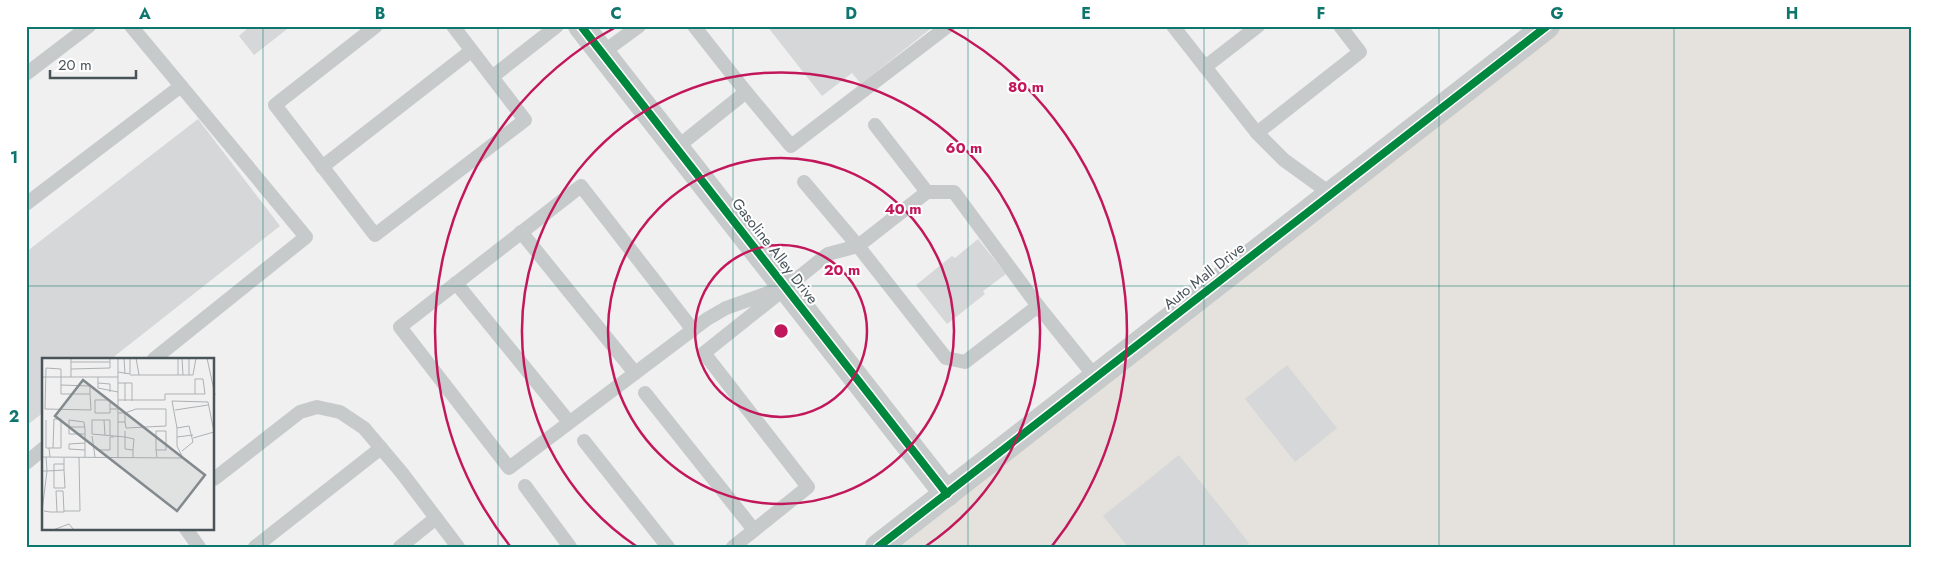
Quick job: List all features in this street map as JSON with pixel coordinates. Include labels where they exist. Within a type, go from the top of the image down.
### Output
[{"type":"street","name":"Gasoline Alley Drive","points":[[581,26],[946,494]]},
{"type":"street","name":"Auto Mall Drive","points":[[878,547],[1547,26]]},
{"type":"lane","points":[[26,74],[89,26]]},
{"type":"lane","points":[[131,26],[306,237],[155,358]]},
{"type":"lane","points":[[376,26],[275,105],[375,235],[525,120],[453,26]]},
{"type":"lane","points":[[492,77],[557,26]]},
{"type":"lane","points":[[602,53],[639,26]]},
{"type":"lane","points":[[694,26],[790,146],[948,26]]},
{"type":"lane","points":[[1173,26],[1256,133],[1284,160],[1331,194]]},
{"type":"lane","points":[[1205,67],[1258,26]]},
{"type":"lane","points":[[1256,133],[1360,52],[1340,26]]},
{"type":"lane","points":[[322,167],[471,51]]},
{"type":"lane","points":[[26,204],[181,86]]},
{"type":"lane","points":[[676,148],[746,92]]},
{"type":"lane","points":[[875,125],[927,192]]},
{"type":"lane","points":[[804,182],[858,246],[946,358],[965,362],[1038,306]]},
{"type":"lane","points":[[693,330],[581,186],[400,327],[509,468],[693,330],[726,308],[785,287]]},
{"type":"lane","points":[[733,547],[808,486],[704,353],[828,254],[858,246],[927,192],[954,192],[1038,306],[1096,378]]},
{"type":"lane","points":[[521,232],[635,373]]},
{"type":"lane","points":[[456,283],[569,422]]},
{"type":"lane","points":[[645,393],[754,530]]},
{"type":"lane","points":[[215,478],[300,412],[316,407],[340,412],[364,428],[458,547]]},
{"type":"lane","points":[[584,441],[668,547]]},
{"type":"lane","points":[[255,547],[381,448]]},
{"type":"lane","points":[[26,463],[42,450]]},
{"type":"lane","points":[[525,486],[570,547]]},
{"type":"lane","points":[[400,547],[436,518]]},
{"type":"lane","points":[[187,530],[199,547]]},
{"type":"shaded area","points":[[1550,26],[1911,26],[1911,547],[885,547]]},
{"type":"building","points":[[250,26],[291,26],[254,55],[239,36]]},
{"type":"building","points":[[767,26],[934,26],[861,84],[852,73],[822,96]]},
{"type":"building","points":[[198,119],[280,226],[112,358],[42,358],[42,414],[26,426],[26,252]]},
{"type":"building","points":[[978,239],[1006,274],[983,291],[985,294],[947,324],[916,285],[952,256],[955,258]]},
{"type":"building","points":[[1287,365],[1337,428],[1295,462],[1245,399]]},
{"type":"building","points":[[1179,455],[1249,543],[1244,547],[1128,547],[1103,516]]},
{"type":"cycle path","points":[[581,26],[947,494]]},
{"type":"cycle path","points":[[878,547],[1547,26]]}]
